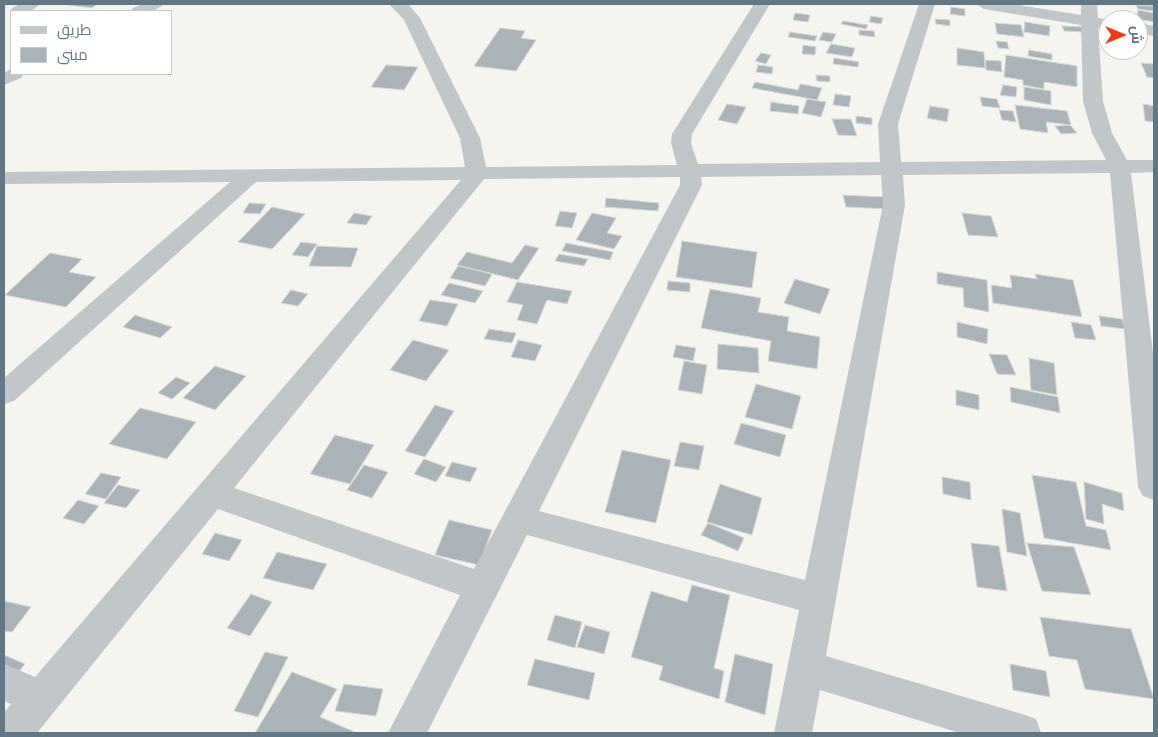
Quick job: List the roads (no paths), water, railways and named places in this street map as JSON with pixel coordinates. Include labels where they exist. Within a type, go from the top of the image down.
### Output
[{"type":"street","points":[[142,10],[158,4]]},
{"type":"street","points":[[396,4],[404,8],[412,18],[470,138],[477,174]]},
{"type":"street","points":[[407,733],[690,185],[690,172],[681,143],[682,134],[762,4]]},
{"type":"street","points":[[793,733],[894,205],[888,124],[928,4]]},
{"type":"street","points":[[984,4],[1095,16],[1093,101],[1102,132],[1120,167],[1154,487]]},
{"type":"street","points":[[4,178],[249,177],[1154,166]]},
{"type":"street","points":[[12,733],[213,494],[477,174]]},
{"type":"street","points":[[4,394],[249,177]]},
{"type":"street","points":[[4,195],[29,178]]},
{"type":"street","points":[[213,494],[482,587]]},
{"type":"street","points":[[518,519],[818,599]]},
{"type":"street","points":[[806,668],[1022,733]]},
{"type":"street","points":[[4,682],[41,699]]}]
